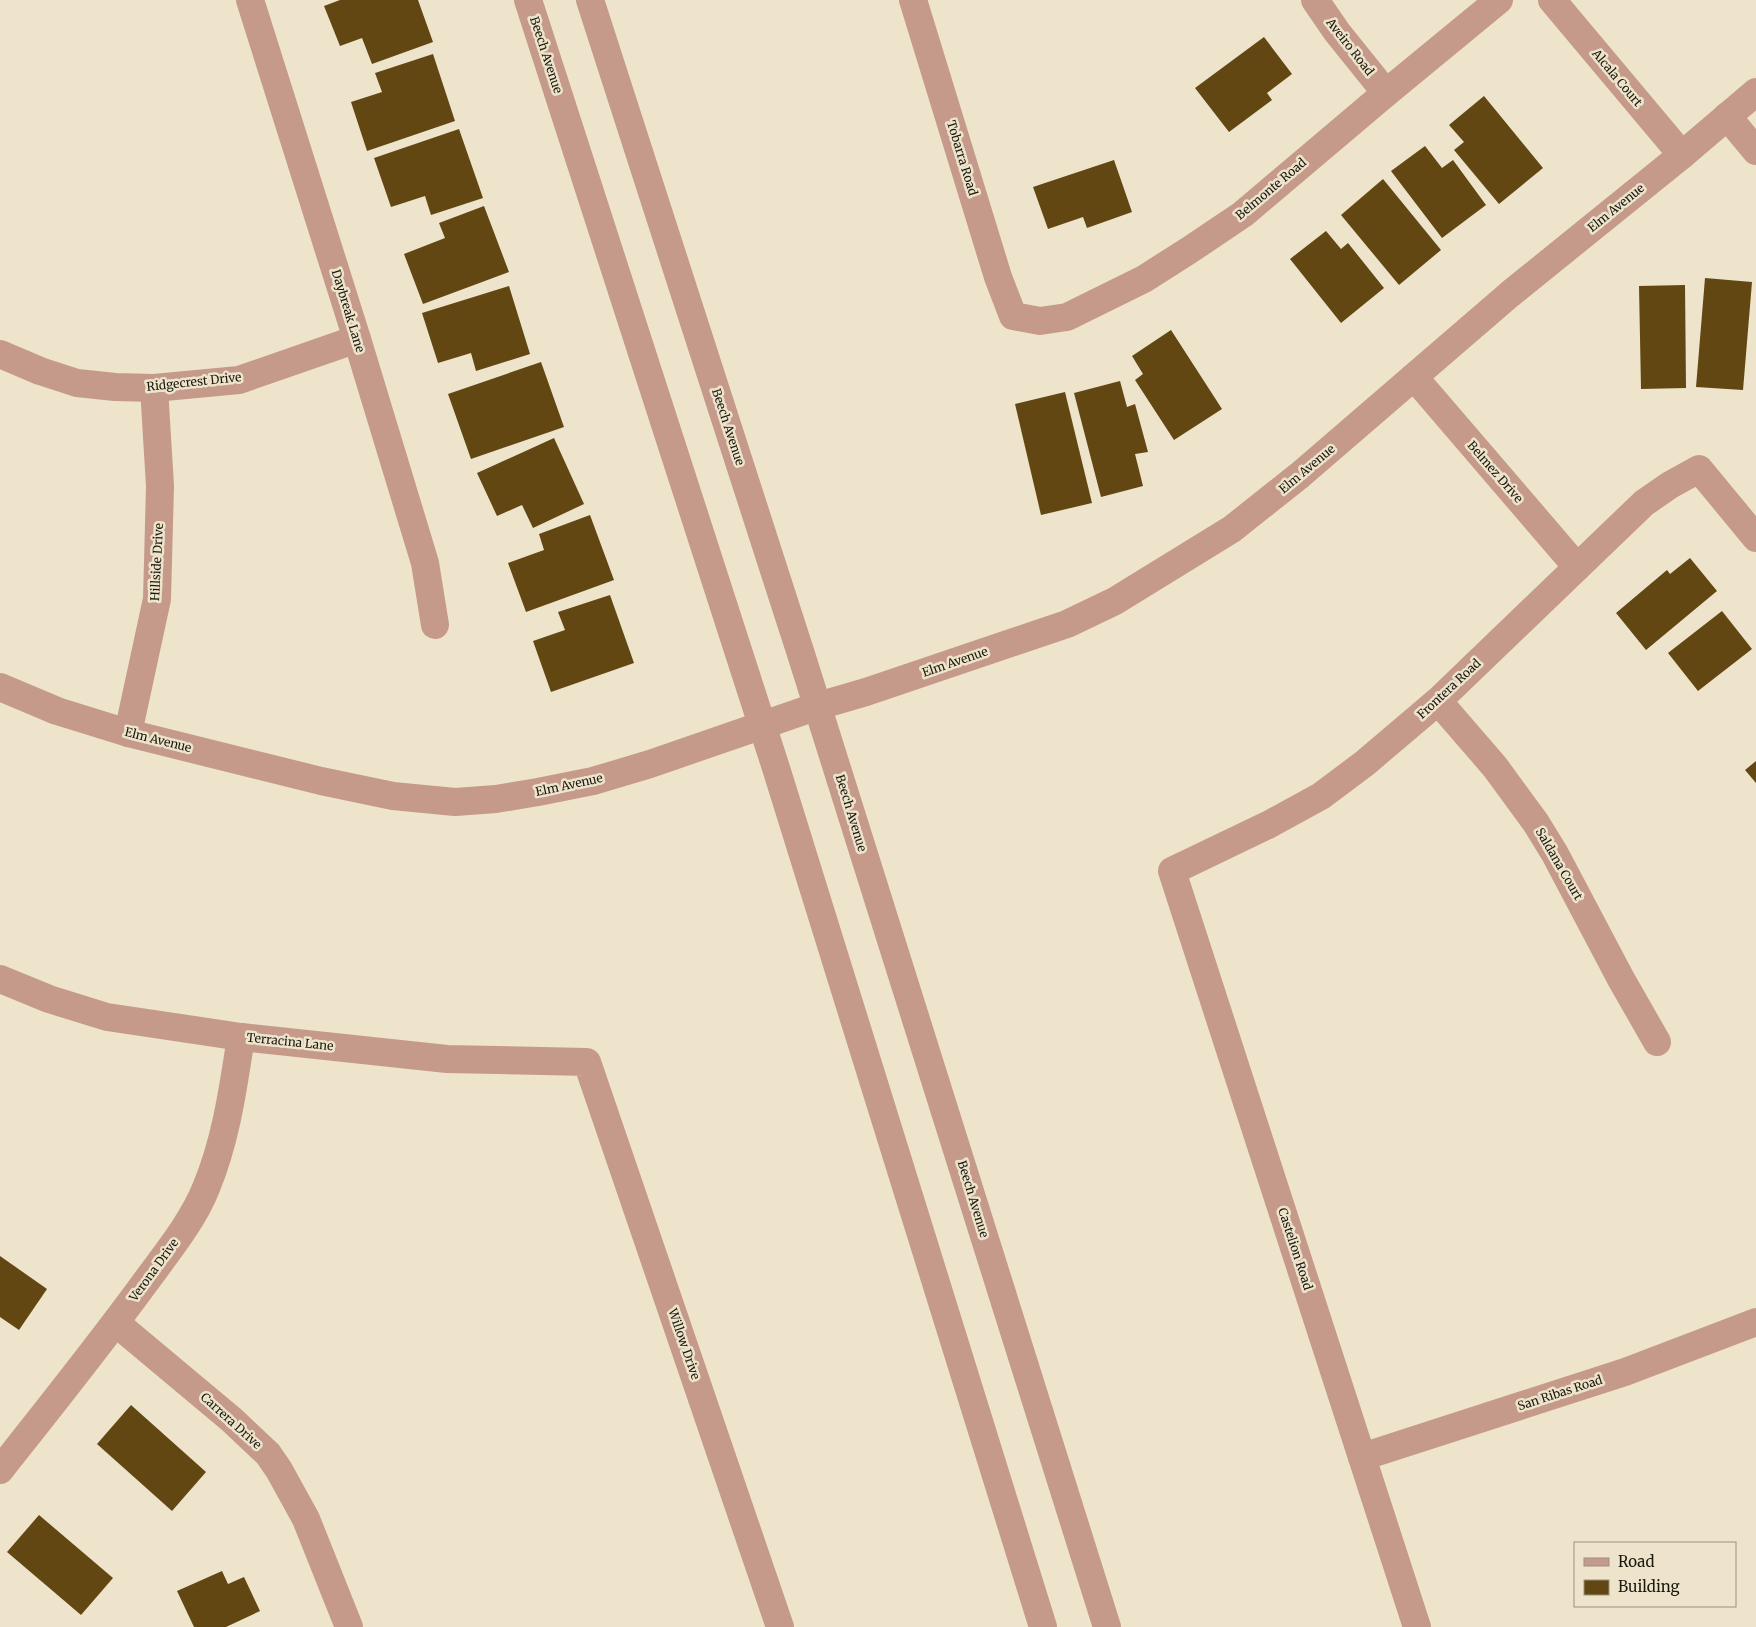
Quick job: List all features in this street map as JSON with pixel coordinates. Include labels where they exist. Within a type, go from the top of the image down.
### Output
[{"type":"street","name":"Daybreak Lane","points":[[250,0],[426,563],[435,625]]},
{"type":"street","name":"Beech Avenue","points":[[528,0],[762,726],[1043,1627]]},
{"type":"street","name":"Beech Avenue","points":[[590,0],[818,706],[1107,1627]]},
{"type":"street","name":"Tobarra Road","points":[[913,0],[998,276],[1013,316]]},
{"type":"street","name":"Aveiro Road","points":[[1315,0],[1337,32],[1386,93]]},
{"type":"street","name":"Belmonte Road","points":[[1013,316],[1040,321],[1067,317],[1144,278],[1243,214],[1500,0]]},
{"type":"street","name":"Alcala Court","points":[[1552,0],[1682,155]]},
{"type":"street","name":"Elm Avenue","points":[[0,687],[57,711],[128,733],[321,781],[393,796],[456,802],[496,799],[593,781],[650,764],[818,706],[866,692],[1067,624],[1115,601],[1232,529],[1300,475],[1510,294],[1682,155],[1756,92]]},
{"type":"street","points":[[1727,116],[1756,151]]},
{"type":"street","name":"Ridgecrest Drive","points":[[0,354],[40,371],[77,383],[115,387],[154,388],[239,380],[357,339]]},
{"type":"street","name":"Belmez Drive","points":[[1414,377],[1577,567]]},
{"type":"street","name":"Hillside Drive","points":[[128,733],[156,599],[160,486],[154,388]]},
{"type":"street","name":"Frontera Road","points":[[1172,871],[1268,825],[1321,796],[1365,763],[1438,701],[1644,504],[1670,485],[1699,469],[1756,538]]},
{"type":"street","name":"Saldana Court","points":[[1438,701],[1495,767],[1536,823],[1577,893],[1621,979],[1657,1042]]},
{"type":"street","name":"Castelion Road","points":[[1172,871],[1417,1627]]},
{"type":"street","name":"Terracina Lane","points":[[0,979],[49,999],[107,1017],[241,1037],[447,1059],[587,1062]]},
{"type":"street","name":"Verona Drive","points":[[0,1470],[116,1323],[178,1238],[205,1190],[218,1158],[230,1109],[241,1037]]},
{"type":"street","name":"Willow Drive","points":[[587,1062],[780,1627]]},
{"type":"street","name":"San Ribas Road","points":[[1362,1457],[1625,1372],[1756,1322]]},
{"type":"street","name":"Carrera Drive","points":[[116,1323],[232,1420],[268,1454],[280,1470],[306,1519],[349,1627]]},
{"type":"building","points":[[340,0],[418,0],[433,42],[372,64],[362,38],[340,46],[324,6]]},
{"type":"building","points":[[1264,37],[1292,74],[1267,93],[1272,100],[1229,132],[1195,88]]},
{"type":"building","points":[[433,54],[455,121],[367,151],[351,102],[382,92],[375,73]]},
{"type":"building","points":[[1484,96],[1543,168],[1499,204],[1454,150],[1464,142],[1449,125]]},
{"type":"building","points":[[459,129],[483,198],[431,215],[425,196],[391,207],[374,158]]},
{"type":"building","points":[[1425,146],[1442,168],[1453,160],[1486,205],[1442,238],[1391,171]]},
{"type":"building","points":[[1114,160],[1132,212],[1087,228],[1083,217],[1048,229],[1033,187]]},
{"type":"building","points":[[1383,179],[1441,250],[1399,285],[1341,215]]},
{"type":"building","points":[[484,206],[509,272],[423,304],[404,254],[445,238],[439,223]]},
{"type":"building","points":[[1326,231],[1341,249],[1348,243],[1384,288],[1341,323],[1290,259]]},
{"type":"building","points":[[1705,278],[1752,282],[1743,390],[1696,387]]},
{"type":"building","points":[[1685,285],[1686,388],[1641,389],[1639,286]]},
{"type":"building","points":[[509,286],[530,354],[476,371],[471,353],[438,363],[422,313]]},
{"type":"building","points":[[1171,330],[1222,409],[1174,440],[1135,380],[1143,374],[1132,356]]},
{"type":"building","points":[[541,362],[564,427],[471,459],[448,394]]},
{"type":"building","points":[[1120,381],[1127,407],[1135,404],[1148,452],[1135,454],[1143,486],[1101,497],[1074,393]]},
{"type":"building","points":[[1065,392],[1092,503],[1041,515],[1015,404]]},
{"type":"building","points":[[554,438],[584,504],[533,528],[522,505],[497,516],[477,473]]},
{"type":"building","points":[[590,515],[614,580],[526,612],[508,563],[544,550],[539,534]]},
{"type":"building","points":[[1690,558],[1717,591],[1646,650],[1616,613],[1667,570],[1670,574]]},
{"type":"building","points":[[610,595],[634,663],[551,692],[533,641],[565,630],[558,612]]},
{"type":"building","points":[[1722,611],[1752,649],[1698,691],[1668,653]]},
{"type":"building","points":[[1756,761],[1756,783],[1745,770]]},
{"type":"building","points":[[0,1256],[47,1289],[19,1330],[0,1317]]},
{"type":"building","points":[[131,1405],[206,1472],[172,1511],[97,1444]]},
{"type":"building","points":[[39,1515],[113,1578],[81,1615],[7,1552]]},
{"type":"building","points":[[222,1571],[228,1584],[244,1577],[260,1611],[226,1627],[194,1627],[177,1591]]}]
